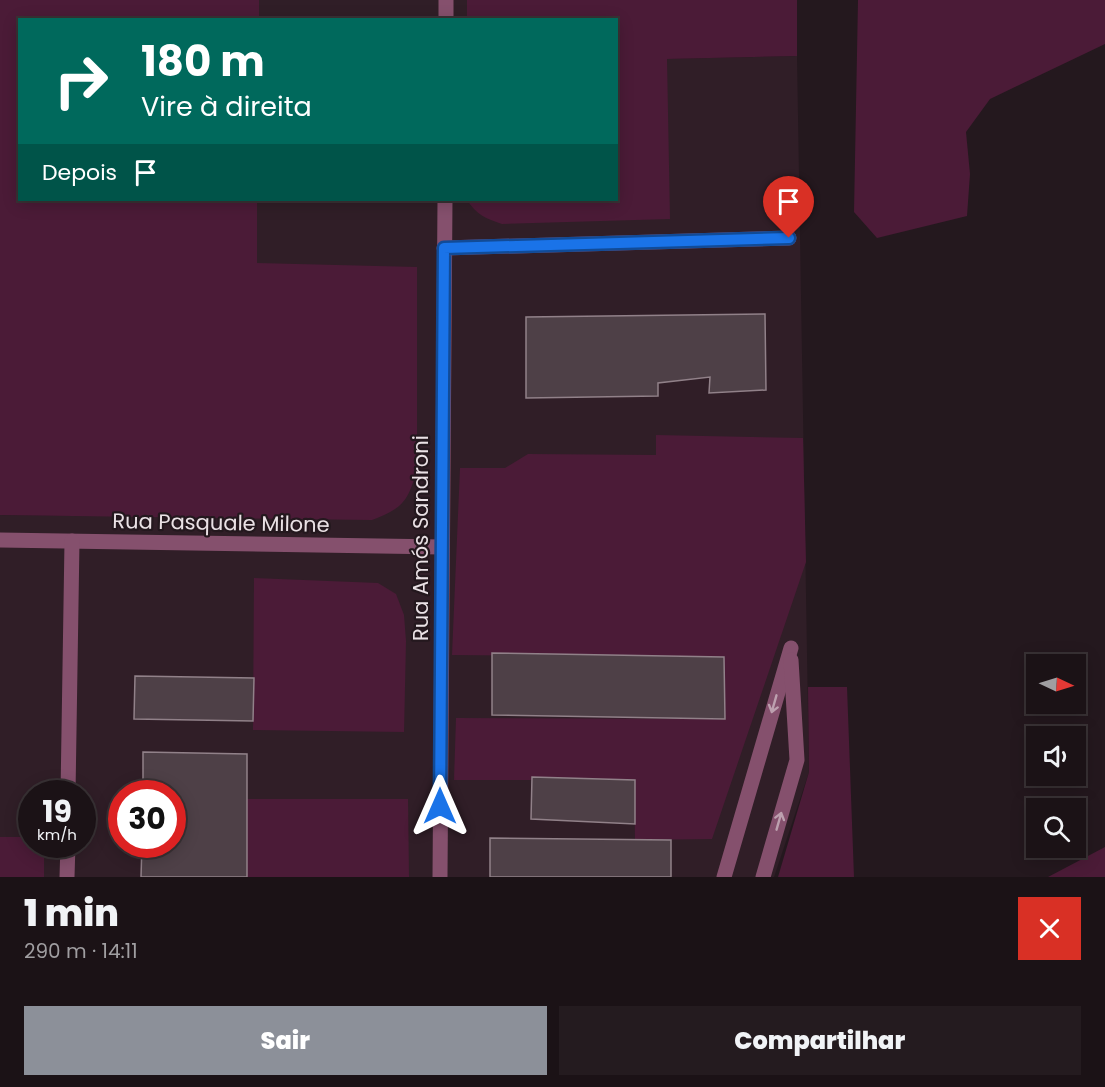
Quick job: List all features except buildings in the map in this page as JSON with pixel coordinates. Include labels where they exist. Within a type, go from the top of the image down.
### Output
[{"type":"street","points":[[446,0],[446,18]]},
{"type":"street","name":"Rua Amós Sandroni","points":[[440,877],[445,201]]},
{"type":"street","points":[[444,248],[789,238]]},
{"type":"street","name":"Rua Pasquale Milone","points":[[0,540],[442,547]]},
{"type":"street","points":[[68,780],[72,541]]},
{"type":"street","points":[[724,877],[791,648],[797,760],[763,877]]},
{"type":"street","points":[[67,877],[68,858]]},
{"type":"shaded area","points":[[0,0],[259,0],[259,18],[18,18],[18,201],[257,201],[257,263],[417,267],[417,469],[411,489],[403,502],[391,512],[372,520],[0,515]]},
{"type":"shaded area","points":[[259,0],[467,0],[467,18],[259,18]]},
{"type":"shaded area","points":[[467,0],[797,0],[797,56],[667,59],[670,219],[502,224],[482,215],[468,201],[618,201],[618,18],[467,18]]},
{"type":"shaded area","points":[[858,0],[1105,0],[1105,44],[990,99],[966,132],[970,174],[967,216],[877,238],[854,212]]},
{"type":"shaded area","points":[[797,56],[809,772],[774,877],[0,877],[0,515],[255,517],[257,201],[618,201],[618,60]]},
{"type":"shaded area","points":[[656,435],[803,438],[806,562],[712,839],[635,840],[634,780],[454,780],[456,718],[725,719],[724,657],[452,655],[460,468],[505,468],[528,454],[656,455]]},
{"type":"shaded area","points":[[254,578],[378,583],[396,594],[404,615],[406,641],[404,732],[253,730]]},
{"type":"shaded area","points":[[808,687],[847,687],[854,877],[778,877],[809,772]]},
{"type":"shaded area","points":[[247,799],[408,799],[409,877],[247,877]]},
{"type":"shaded area","points":[[0,837],[18,837],[18,858],[44,858],[44,877],[0,877]]},
{"type":"shaded area","points":[[1105,847],[1105,877],[1048,877],[1086,858]]},
{"type":"route","points":[[440,806],[444,248],[789,238]]}]
